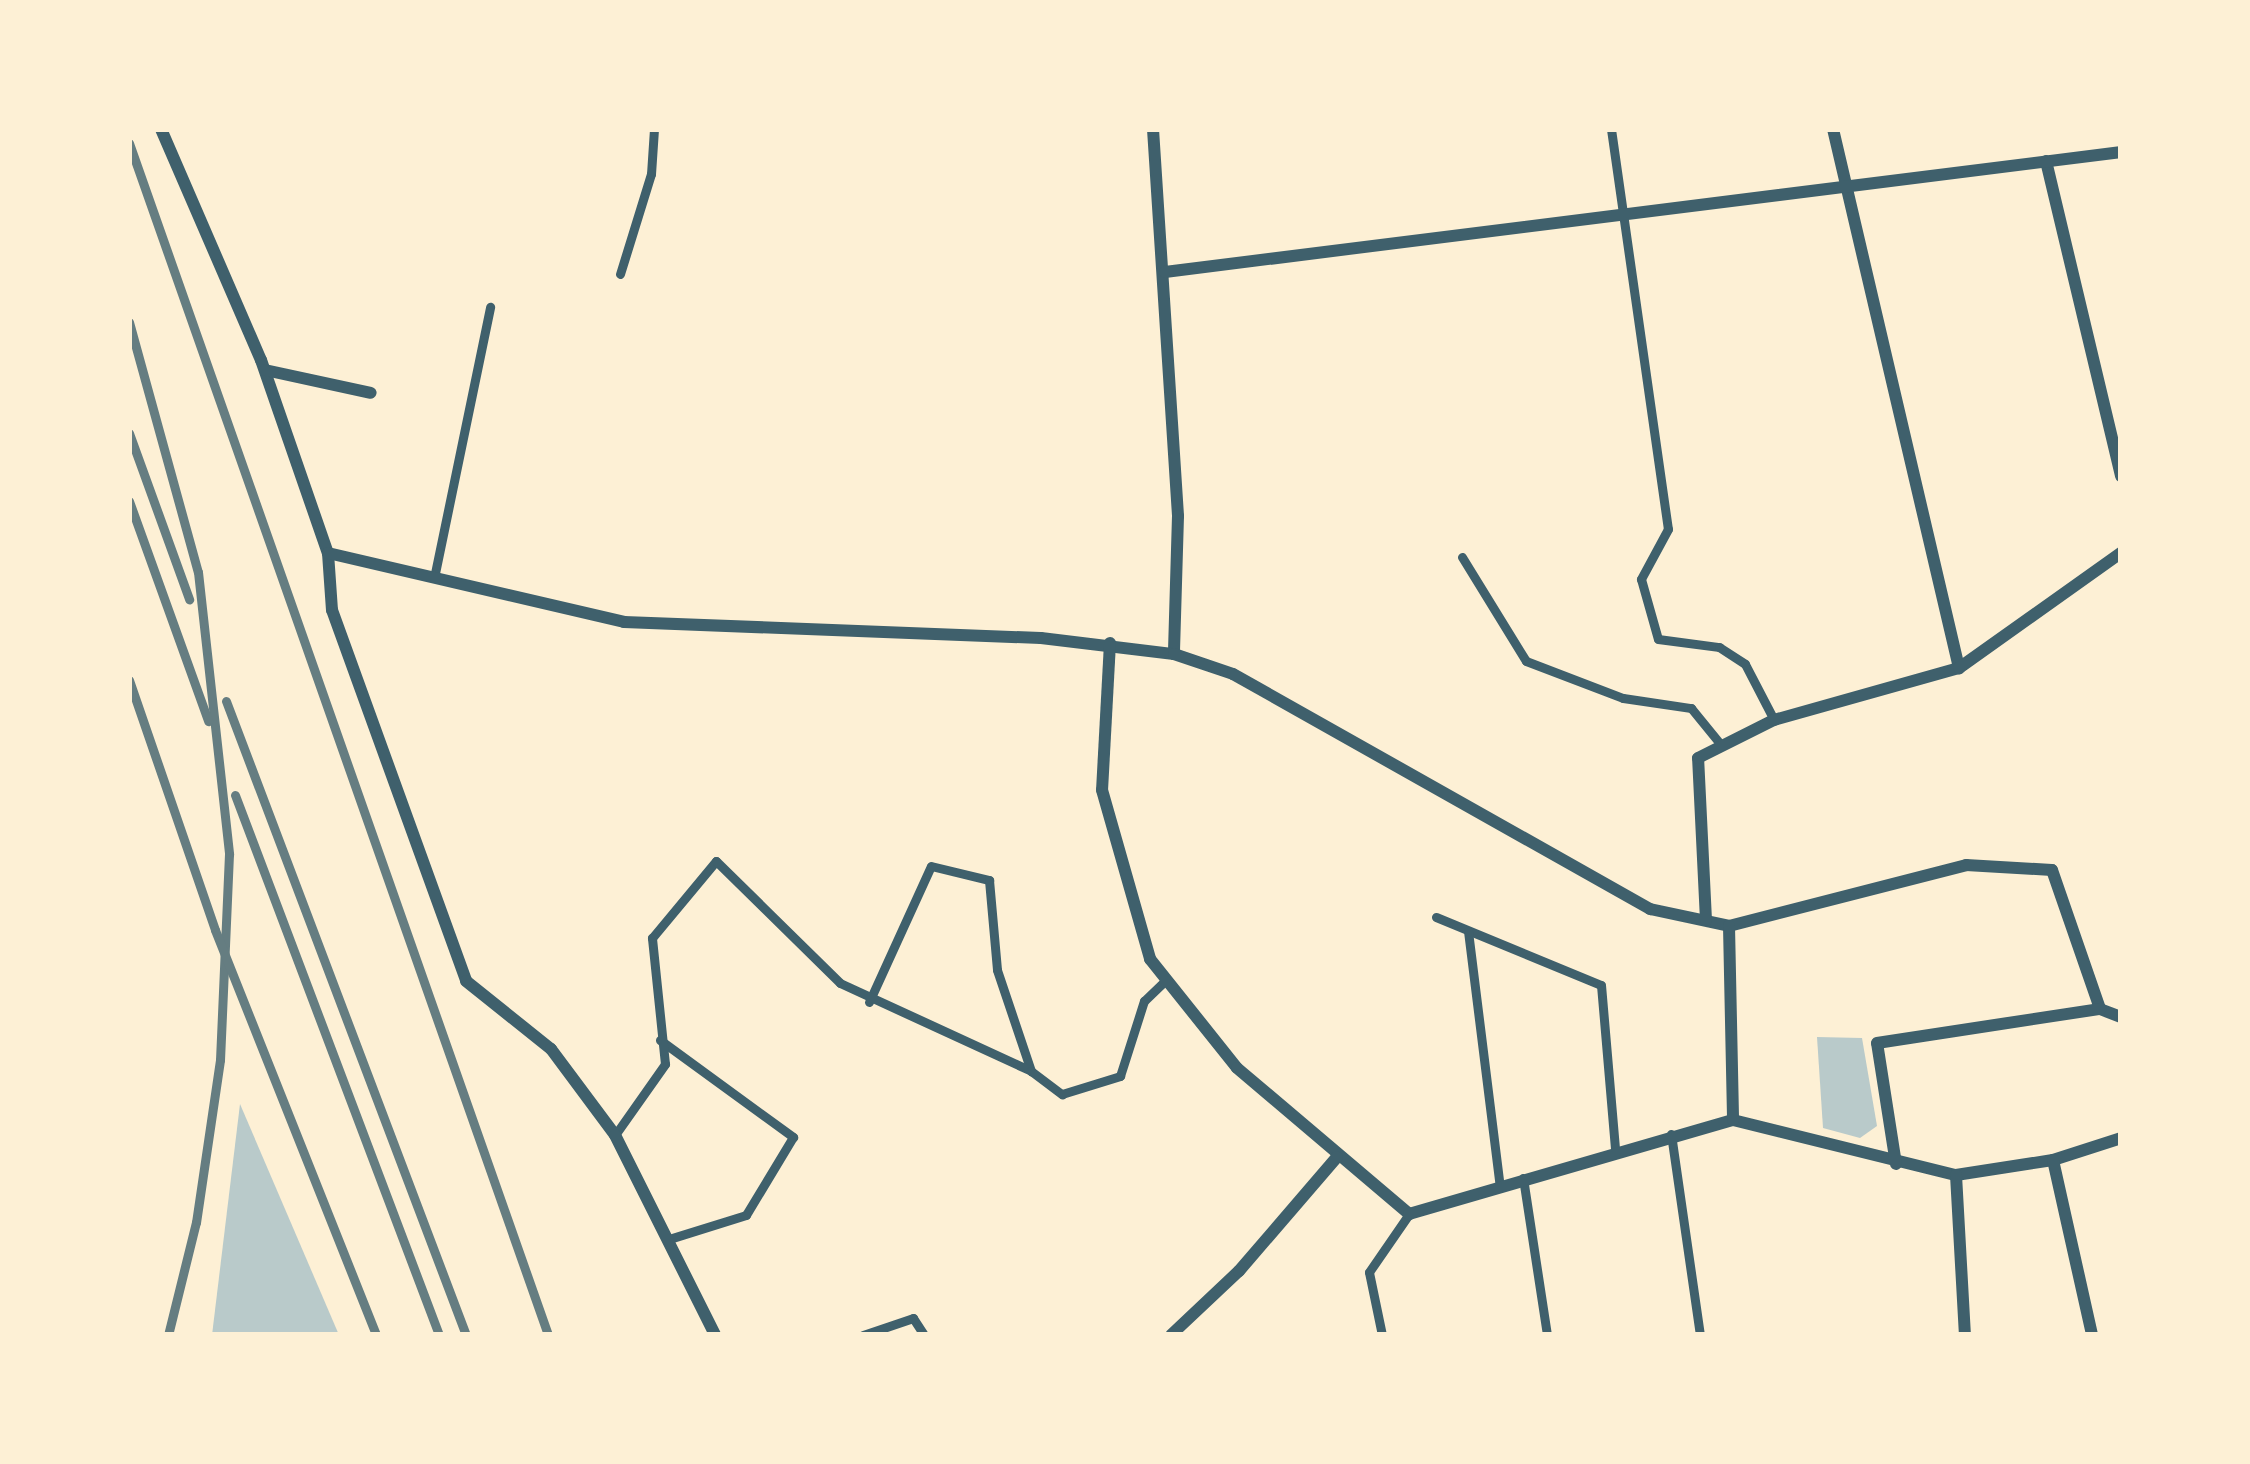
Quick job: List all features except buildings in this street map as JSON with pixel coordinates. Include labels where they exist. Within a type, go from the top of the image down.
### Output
[{"type":"street","points":[[161,129],[265,370],[328,553],[332,610],[466,981],[550,1049],[615,1135],[715,1335]]},
{"type":"street","points":[[1153,129],[1178,516],[1174,654]]},
{"type":"street","points":[[1833,129],[1959,668]]},
{"type":"street","points":[[1165,272],[2121,152]]},
{"type":"street","points":[[2046,161],[2121,476]]},
{"type":"street","points":[[265,370],[371,393]]},
{"type":"street","points":[[328,553],[624,622],[1110,643],[1174,654],[1233,674],[1650,909],[1729,926],[1966,865],[2052,870],[2100,1009]]},
{"type":"street","points":[[1706,920],[1698,758],[1774,720],[1959,668],[2121,553]]},
{"type":"street","points":[[1110,643],[1102,790],[1108,832],[1150,959],[1237,1068],[1409,1214],[1615,1149],[1733,1120],[1896,1164],[1956,1175],[2053,1160],[2121,1138]]},
{"type":"street","points":[[1729,926],[1733,1120]]},
{"type":"street","points":[[1896,1164],[1877,1043],[2100,1009],[2121,1017]]},
{"type":"street","points":[[1171,1335],[1239,1271],[1337,1157]]},
{"type":"street","points":[[2053,1160],[2083,1265],[2092,1335]]},
{"type":"street","points":[[1956,1175],[1965,1335]]},
{"type":"lane","points":[[620,274],[651,174],[654,129]]},
{"type":"lane","points":[[1611,129],[1669,529],[1641,579],[1658,639],[1707,643],[1745,664],[1774,720]]},
{"type":"lane","points":[[434,578],[490,307]]},
{"type":"lane","points":[[1462,557],[1526,661],[1623,698],[1691,708],[1722,746]]},
{"type":"lane","points":[[615,1135],[664,1064],[652,938],[716,861],[869,1002],[1031,1072],[1062,1094],[1120,1076],[1144,1001],[1166,980]]},
{"type":"lane","points":[[869,1002],[931,866],[989,880],[997,970],[1031,1072]]},
{"type":"lane","points":[[1436,916],[1601,985],[1615,1149]]},
{"type":"lane","points":[[1468,931],[1500,1188]]},
{"type":"lane","points":[[660,1040],[793,1137],[746,1215],[669,1239]]},
{"type":"lane","points":[[1671,1134],[1700,1335]]},
{"type":"lane","points":[[1523,1178],[1547,1335]]},
{"type":"lane","points":[[1382,1335],[1370,1272],[1409,1214]]},
{"type":"lane","points":[[863,1335],[913,1318],[924,1335]]},
{"type":"shaded area","points":[[1817,1037],[1862,1038],[1877,1126],[1860,1138],[1823,1128]]},
{"type":"shaded area","points":[[240,1104],[339,1335],[212,1335]]},
{"type":"railway","points":[[129,143],[548,1335]]},
{"type":"railway","points":[[129,322],[198,572],[229,854],[220,1060],[196,1222],[168,1335]]},
{"type":"railway","points":[[129,433],[189,599]]},
{"type":"railway","points":[[129,501],[208,721]]},
{"type":"railway","points":[[129,680],[215,930],[376,1335]]},
{"type":"railway","points":[[226,701],[466,1335]]},
{"type":"railway","points":[[235,795],[439,1335]]}]
